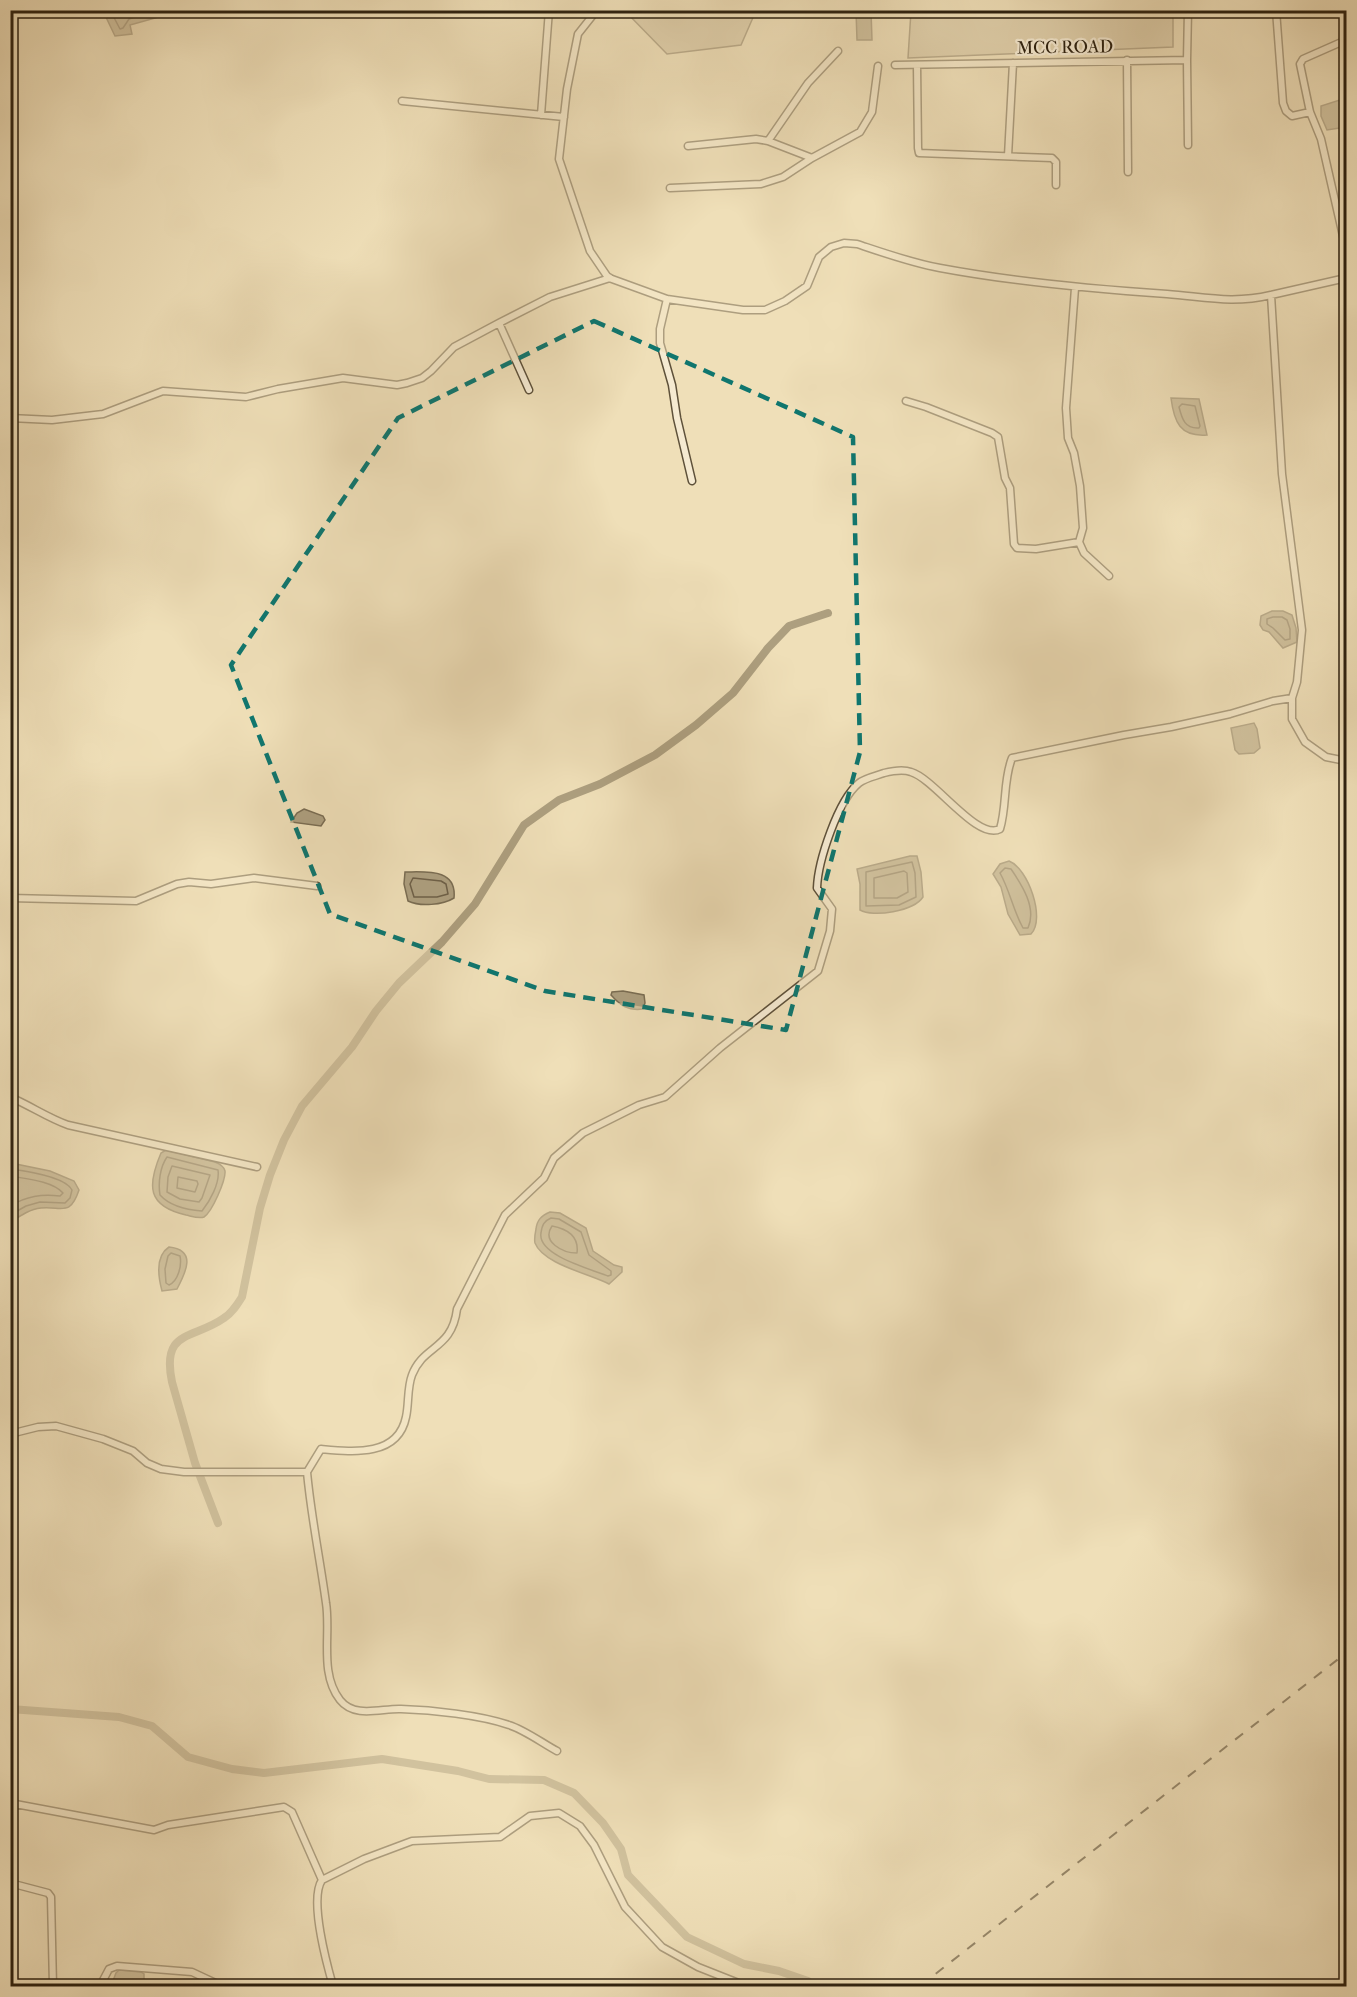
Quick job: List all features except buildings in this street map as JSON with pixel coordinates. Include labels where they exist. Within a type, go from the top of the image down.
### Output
[{"type":"street","points":[[10,19],[12,10]]},
{"type":"street","points":[[541,115],[549,10]]},
{"type":"street","points":[[597,10],[578,34],[559,159],[590,251],[607,276],[667,299],[743,310],[765,310],[784,302],[807,286],[819,257],[831,247],[844,243],[857,244],[939,268],[1075,288],[1185,295],[1224,300],[1249,300],[1347,278]]},
{"type":"street","points":[[1188,10],[1188,145]]},
{"type":"street","points":[[1276,10],[1283,103],[1286,111],[1292,116],[1310,112]]},
{"type":"street","points":[[1347,40],[1300,61],[1310,112],[1321,139],[1347,249]]},
{"type":"street","points":[[768,141],[808,83],[838,51]]},
{"type":"street","points":[[1127,60],[1128,171]]},
{"type":"street","name":"MCC ROAD","points":[[895,65],[1187,60]]},
{"type":"street","points":[[1008,156],[1012,63]]},
{"type":"street","points":[[917,65],[919,153],[1054,159],[1056,185]]},
{"type":"street","points":[[670,188],[761,184],[783,177],[860,132],[872,112],[878,66]]},
{"type":"street","points":[[402,101],[564,117]]},
{"type":"street","points":[[688,146],[756,139],[768,141],[812,158]]},
{"type":"street","points":[[10,418],[52,420],[103,414],[163,391],[246,397],[342,378],[398,385],[422,378],[454,347],[550,297],[610,278]]},
{"type":"street","points":[[1075,288],[1066,408],[1068,438],[1074,453],[1080,486],[1083,528],[1079,542],[1084,553],[1109,576]]},
{"type":"street","points":[[1271,295],[1282,474],[1302,630],[1297,682],[1292,698],[1292,719],[1305,742],[1326,757],[1347,761]]},
{"type":"street","points":[[667,299],[660,329],[660,343],[672,385],[677,418],[692,481]]},
{"type":"street","points":[[499,323],[529,390]]},
{"type":"street","points":[[906,401],[998,437],[1005,478],[1010,488],[1014,544],[1017,548],[1036,549],[1079,542]]},
{"type":"street","points":[[557,1751],[510,1725],[466,1716],[399,1709],[364,1711],[355,1709],[340,1700],[330,1679],[327,1664],[327,1606],[307,1472],[321,1449],[365,1451],[389,1444],[401,1432],[406,1418],[411,1376],[422,1361],[448,1337],[456,1323],[457,1309],[505,1215],[544,1178],[554,1158],[583,1133],[665,1096],[720,1048],[818,971],[830,931],[832,909],[817,888],[818,873],[841,807],[849,793],[861,781],[893,771],[911,771],[926,780],[975,824],[988,831],[998,831],[1003,820],[1012,758],[1172,728],[1292,698]]},
{"type":"street","points":[[10,898],[136,901],[177,884],[189,882],[211,884],[254,878],[316,886]]},
{"type":"street","points":[[10,1097],[25,1103],[48,1118],[68,1125],[257,1167]]},
{"type":"street","points":[[10,1434],[38,1427],[56,1426],[133,1451],[154,1467],[184,1472],[307,1472]]},
{"type":"street","points":[[10,1820],[12,1803],[154,1830],[180,1823],[284,1808],[292,1812],[322,1880]]},
{"type":"street","points":[[333,1986],[321,1936],[318,1908],[319,1885],[322,1880],[412,1841],[500,1837],[530,1816],[559,1813],[580,1826],[594,1845],[625,1907],[662,1947],[698,1967],[746,1986]]},
{"type":"street","points":[[10,1883],[48,1893],[51,1897],[53,1986]]},
{"type":"street","points":[[99,1986],[109,1968],[117,1966],[192,1972],[222,1986]]},
{"type":"highlighted area","points":[[594,321],[853,437],[860,752],[786,1030],[545,991],[330,914],[231,665],[398,418]]},
{"type":"shaded area","points":[[625,11],[753,11],[755,13],[741,45],[667,54]]},
{"type":"shaded area","points":[[911,11],[1173,11],[1173,47],[908,58]]},
{"type":"water","points":[[103,11],[180,11],[130,25],[132,34],[115,36]]},
{"type":"water","points":[[856,11],[871,11],[872,40],[857,40]]},
{"type":"water","points":[[1346,98],[1346,127],[1327,130],[1321,116],[1321,106]]},
{"type":"water","points":[[1171,398],[1199,399],[1207,435],[1190,433],[1180,426],[1174,414]]},
{"type":"water","points":[[1272,611],[1283,611],[1292,615],[1297,642],[1283,648],[1269,632],[1263,630],[1260,625],[1261,616]]},
{"type":"water","points":[[1254,723],[1260,748],[1254,753],[1239,754],[1235,750],[1231,728]]},
{"type":"water","points":[[304,809],[323,816],[325,820],[321,826],[291,822],[297,813]]},
{"type":"water","points":[[917,856],[923,897],[911,906],[893,912],[874,913],[860,910],[860,884],[857,869]]},
{"type":"water","points":[[1009,861],[1023,873],[1033,894],[1037,917],[1031,934],[1020,935],[1008,914],[1001,887],[993,874],[1000,864]]},
{"type":"water","points":[[405,872],[431,872],[445,877],[451,881],[454,888],[454,898],[431,904],[408,901],[404,884]]},
{"type":"water","points":[[623,991],[644,995],[643,1009],[625,1007],[611,995],[612,992]]},
{"type":"water","points":[[166,1150],[215,1162],[224,1168],[225,1175],[221,1188],[211,1209],[204,1217],[173,1211],[157,1200],[152,1185],[156,1165],[161,1153]]},
{"type":"water","points":[[11,1163],[50,1171],[74,1181],[79,1190],[76,1198],[69,1207],[37,1209],[11,1222]]},
{"type":"water","points":[[550,1212],[560,1213],[586,1228],[593,1251],[614,1265],[622,1267],[622,1272],[609,1284],[547,1257],[535,1243],[535,1238],[538,1221]]},
{"type":"water","points":[[169,1247],[183,1252],[187,1263],[177,1289],[162,1291],[160,1261],[161,1256]]},
{"type":"water","points":[[119,1970],[141,1972],[144,1974],[144,1986],[111,1986]]},
{"type":"waterway","points":[[218,1523],[195,1463],[172,1382],[171,1353],[175,1344],[182,1338],[227,1316],[242,1297],[260,1208],[270,1175],[284,1140],[302,1106],[352,1047],[376,1011],[399,983],[442,942],[475,904],[524,825],[559,800],[600,784],[655,755],[696,725],[733,693],[768,648],[789,626],[828,613]]},
{"type":"waterway","points":[[10,1709],[119,1717],[152,1726],[188,1757],[232,1769],[264,1773],[382,1759],[458,1771],[489,1779],[544,1780],[574,1793],[603,1823],[621,1849],[628,1875],[687,1937],[744,1964],[779,1971],[808,1981],[814,1986]]},
{"type":"railway","points":[[920,1986],[1346,1653]]}]
